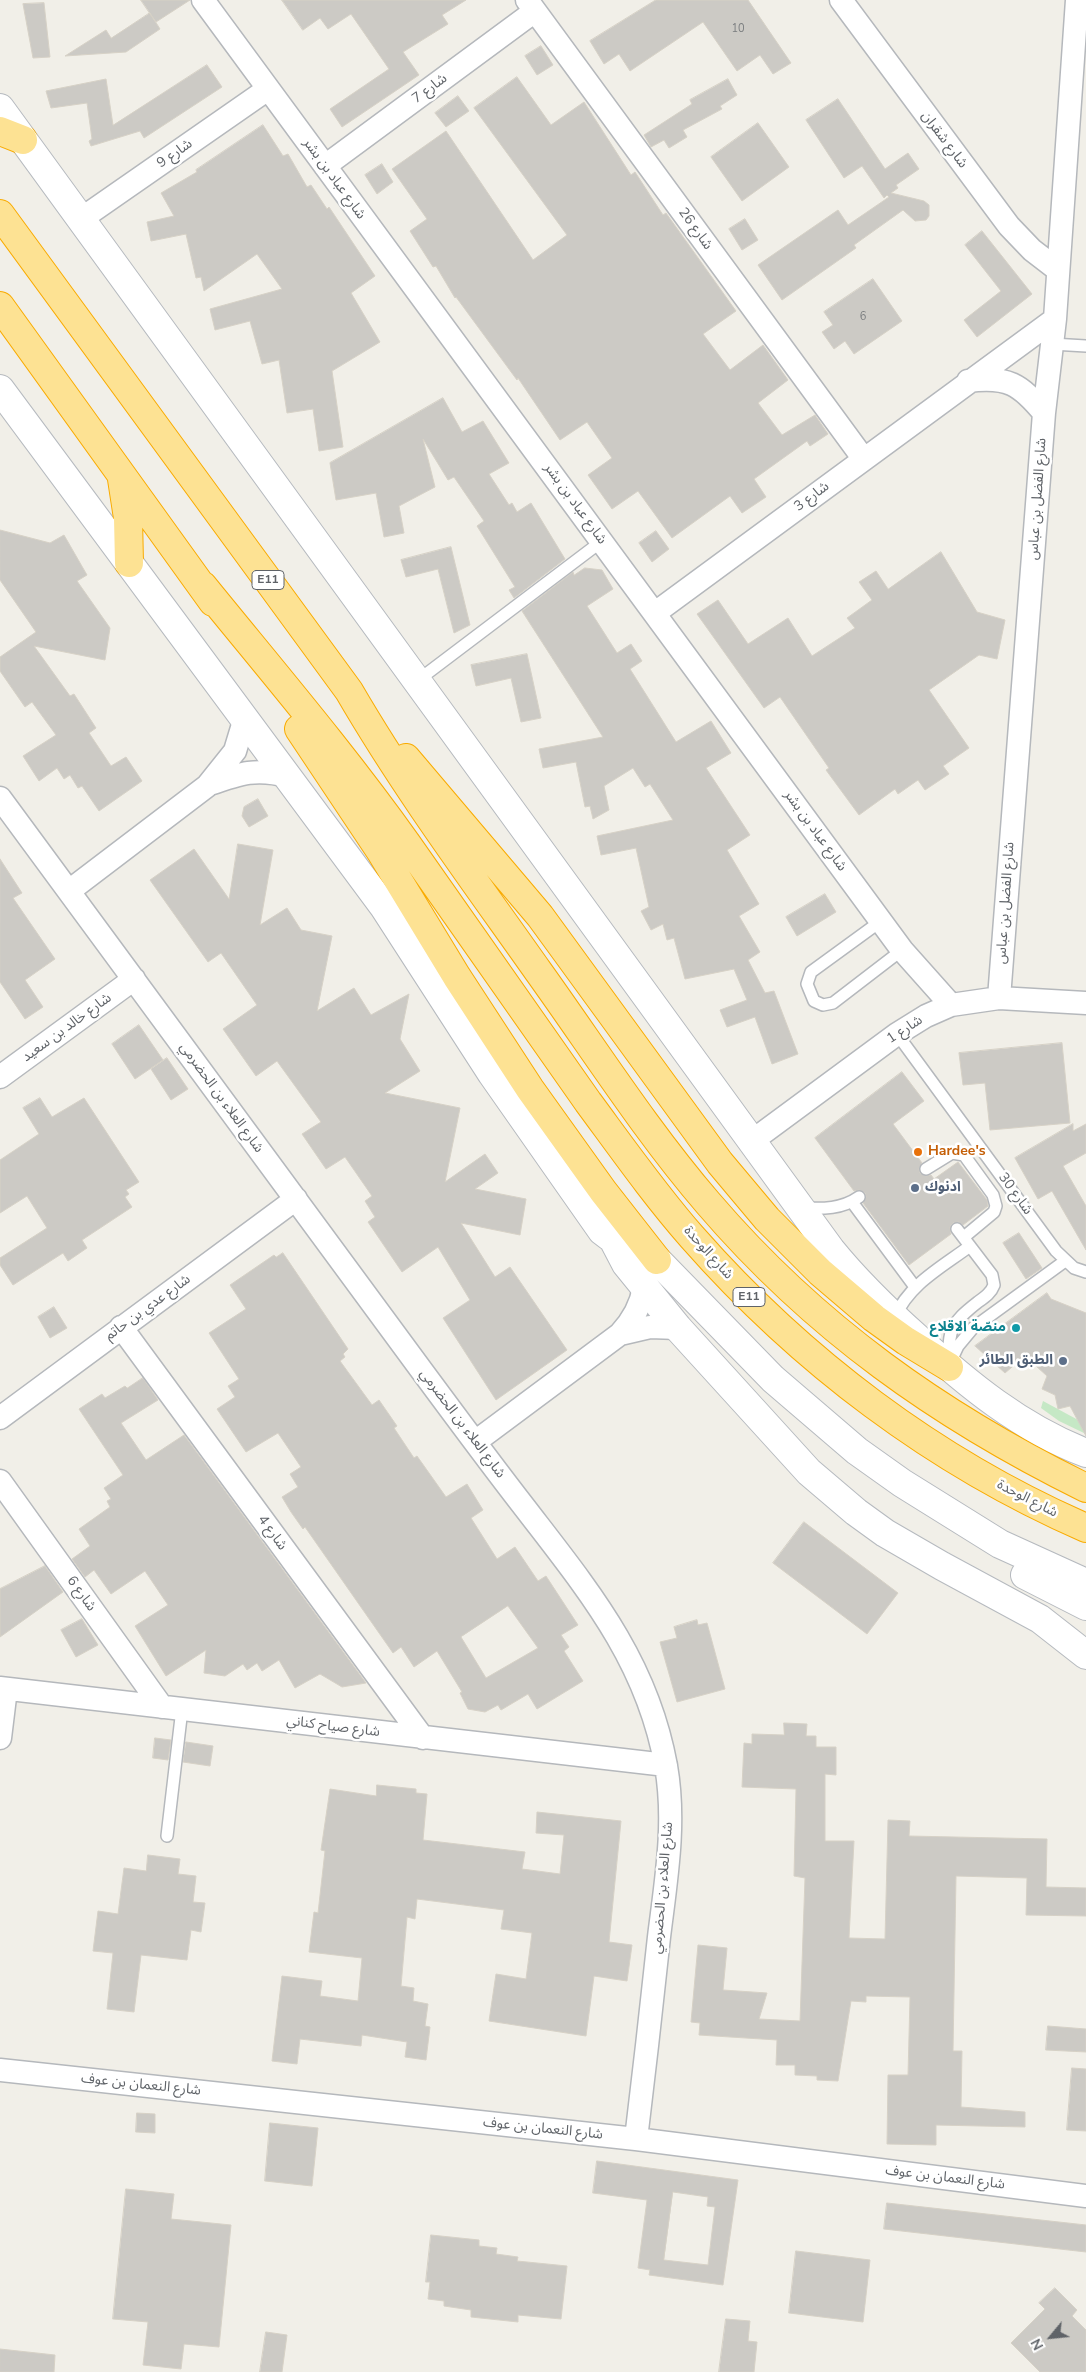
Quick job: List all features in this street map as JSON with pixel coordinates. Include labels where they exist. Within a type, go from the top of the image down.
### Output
[{"type":"highway","name":"E11","points":[[0,214],[349,691],[405,784],[658,1140],[708,1204],[764,1263],[822,1318],[885,1369],[959,1419],[1021,1456],[1086,1488]]},
{"type":"highway","name":"E11","points":[[0,306],[203,586]]},
{"type":"highway","points":[[120,473],[128,518],[129,563]]},
{"type":"highway","points":[[203,586],[382,852],[457,978],[530,1089],[602,1190],[657,1260]]},
{"type":"highway","name":"شارع الوحدة","points":[[203,586],[364,785],[496,974],[635,1166],[691,1236],[753,1302],[820,1363],[892,1418],[968,1468],[1047,1511],[1086,1528]]},
{"type":"highway","points":[[349,691],[526,898],[720,1163],[767,1219],[820,1272],[874,1318],[906,1341],[949,1367]]},
{"type":"street","name":"شارع عباد بن بشر","points":[[203,0],[902,950],[951,1005]]},
{"type":"street","name":"شارع شقران","points":[[841,0],[1009,226],[1032,250],[1058,270]]},
{"type":"street","name":"شارع الفضل بن عباس","points":[[999,998],[1044,413],[1055,319],[1077,0]]},
{"type":"street","name":"شارع 7","points":[[325,166],[531,6]]},
{"type":"street","name":"شارع 26","points":[[531,6],[863,458]]},
{"type":"street","name":"شارع 9","points":[[81,219],[268,89]]},
{"type":"street","points":[[0,108],[12,135],[81,219],[846,1268],[894,1318],[949,1367],[1015,1416],[1055,1439],[1086,1453]]},
{"type":"street","name":"شارع 3","points":[[655,613],[863,458],[1055,319]]},
{"type":"street","points":[[968,381],[988,378],[1010,382],[1029,395],[1044,413]]},
{"type":"street","points":[[0,389],[384,907],[492,1074],[597,1225],[614,1240],[643,1251],[657,1260],[773,1379],[814,1416],[902,1483],[1000,1544],[1027,1558],[1086,1583]]},
{"type":"street","points":[[69,891],[207,786],[231,758],[238,743],[245,718]]},
{"type":"street","points":[[207,786],[251,771],[270,772],[288,776]]},
{"type":"street","name":"شارع العلاء بن الحضرمي","points":[[0,798],[475,1442],[607,1617],[626,1652],[643,1688],[666,1765],[670,1812],[668,1860],[636,2139]]},
{"type":"street","name":"شارع خالد بن سعيد","points":[[0,1077],[134,979]]},
{"type":"street","name":"شارع 1","points":[[752,1140],[898,1034],[926,1016],[951,1005],[999,998],[1086,1003]]},
{"type":"street","name":"شارع عدي بن حاتم","points":[[0,1418],[296,1199]]},
{"type":"street","points":[[614,1240],[626,1264],[678,1328],[809,1472],[856,1512],[910,1548],[1040,1619],[1086,1655]]},
{"type":"street","points":[[475,1442],[620,1334],[628,1326],[639,1307],[644,1287]]},
{"type":"street","points":[[620,1334],[650,1326],[678,1328]]},
{"type":"street","name":"شارع 4","points":[[122,1327],[423,1738]]},
{"type":"street","name":"شارع 6","points":[[0,1481],[172,1708]]},
{"type":"street","points":[[972,1525],[992,1549],[1013,1567],[1086,1606]]},
{"type":"street","points":[[0,1738],[3,1689]]},
{"type":"street","name":"شارع صياح كناني","points":[[3,1689],[666,1765]]},
{"type":"street","name":"شارع النعمان بن عوف","points":[[0,2070],[636,2139],[1086,2196]]},
{"type":"lane","points":[[1052,344],[1086,346]]},
{"type":"lane","points":[[417,681],[602,541]]},
{"type":"lane","points":[[881,921],[811,972],[807,984],[814,1001],[823,1005],[833,1003],[902,950]]},
{"type":"lane","name":"شارع 30","points":[[898,1034],[1065,1261],[1086,1272]]},
{"type":"lane","points":[[894,1318],[906,1296],[964,1237],[994,1212],[996,1206],[993,1195],[964,1155],[952,1153],[926,1169]]},
{"type":"lane","points":[[801,1208],[830,1208],[855,1199],[915,1287]]},
{"type":"lane","points":[[949,1367],[948,1337],[953,1324],[962,1314],[989,1294],[994,1285],[992,1275],[964,1237]]},
{"type":"lane","points":[[949,1367],[958,1346],[973,1328],[1065,1261]]},
{"type":"lane","points":[[167,1836],[172,1708]]},
{"type":"green space","points":[[1043,1401],[1080,1421],[1086,1434],[1059,1421],[1041,1408]]},
{"type":"building","points":[[141,0],[190,0],[156,22]]},
{"type":"building","points":[[282,0],[466,0],[442,15],[448,24],[403,52],[419,75],[342,127],[330,109],[389,69],[351,14],[328,29],[320,18],[303,30]]},
{"type":"building","points":[[656,0],[748,0],[791,63],[773,74],[760,55],[737,71],[703,22],[630,71],[619,54],[604,64],[590,41]]},
{"type":"building","points":[[44,3],[50,57],[33,58],[23,4]]},
{"type":"building","points":[[150,13],[160,29],[126,52],[65,56],[106,30],[111,38]]},
{"type":"building","points":[[541,46],[553,65],[537,75],[525,56]]},
{"type":"building","points":[[207,65],[222,87],[144,138],[140,131],[91,146],[89,141],[92,139],[87,103],[51,108],[46,91],[106,79],[113,125]]},
{"type":"building","points":[[517,77],[551,125],[584,102],[631,175],[635,172],[663,215],[666,213],[736,311],[703,334],[730,370],[763,345],[788,380],[758,403],[782,435],[815,415],[828,434],[810,446],[807,441],[754,479],[766,497],[742,513],[730,496],[672,538],[638,491],[612,509],[588,475],[612,458],[587,422],[560,440],[518,378],[517,380],[455,298],[436,266],[433,267],[410,231],[427,219],[392,169],[446,131],[533,260],[567,235],[474,108]]},
{"type":"building","points":[[728,79],[737,95],[720,106],[722,109],[683,130],[687,137],[669,148],[664,140],[651,147],[644,135],[692,104],[690,100]]},
{"type":"building","points":[[458,96],[469,111],[446,127],[435,113]]},
{"type":"building","points":[[838,99],[885,169],[908,153],[919,169],[896,185],[898,188],[891,193],[924,201],[929,205],[929,216],[926,220],[915,221],[903,210],[854,245],[856,248],[782,300],[758,265],[838,210],[848,225],[889,197],[887,195],[884,198],[862,166],[844,178],[806,120]]},
{"type":"building","points":[[758,123],[789,167],[742,201],[711,157]]},
{"type":"building","points":[[263,125],[283,156],[288,154],[307,187],[311,185],[327,209],[329,207],[375,276],[351,293],[380,342],[332,371],[343,447],[319,451],[313,409],[287,413],[279,360],[262,364],[250,321],[215,330],[210,309],[282,289],[257,254],[204,291],[201,277],[196,278],[186,234],[151,241],[147,222],[174,216],[161,193],[197,172],[196,170]]},
{"type":"building","points":[[382,164],[393,182],[377,194],[365,175]]},
{"type":"building","points":[[745,219],[758,240],[742,250],[729,229]]},
{"type":"building","points":[[982,231],[1032,294],[977,337],[964,320],[1001,291],[965,245]]},
{"type":"building","points":[[873,279],[902,321],[854,354],[845,341],[834,349],[822,332],[833,325],[824,312]]},
{"type":"building","points":[[443,398],[462,432],[483,421],[509,463],[489,474],[509,505],[512,503],[517,512],[531,503],[565,559],[514,598],[509,590],[515,587],[477,526],[484,521],[454,477],[448,480],[423,439],[435,487],[399,506],[404,533],[384,537],[376,493],[336,500],[330,463]]},
{"type":"building","points":[[0,530],[50,543],[64,535],[87,575],[77,581],[110,628],[105,660],[34,646],[70,696],[74,694],[96,728],[89,733],[111,766],[126,757],[142,781],[99,811],[82,786],[78,788],[70,775],[64,779],[57,768],[39,781],[23,756],[56,735],[32,702],[25,707],[0,671],[0,657],[36,632],[0,580]]},
{"type":"building","points":[[656,531],[669,549],[652,562],[639,543]]},
{"type":"building","points":[[451,547],[470,625],[454,633],[438,569],[406,577],[401,560]]},
{"type":"building","points":[[941,552],[977,612],[1005,620],[997,659],[979,655],[929,690],[969,748],[943,766],[949,774],[925,790],[918,780],[898,794],[895,789],[859,815],[826,770],[829,768],[780,697],[764,708],[697,614],[718,600],[748,644],[788,618],[812,656],[855,628],[847,618],[872,600],[859,582],[876,571],[888,589]]},
{"type":"building","points":[[585,568],[602,570],[613,589],[587,606],[617,653],[631,644],[642,661],[630,669],[676,742],[711,721],[731,753],[706,768],[750,835],[727,850],[759,904],[739,916],[760,952],[748,960],[765,993],[774,991],[798,1054],[772,1064],[755,1017],[727,1027],[720,1010],[747,1000],[734,969],[685,979],[674,938],[667,940],[663,924],[651,930],[641,911],[649,907],[636,848],[601,855],[597,836],[673,820],[650,784],[645,787],[633,768],[604,786],[609,810],[593,819],[590,806],[585,807],[576,762],[543,768],[539,749],[603,737],[522,611],[573,572],[574,575]]},
{"type":"building","points":[[527,654],[541,718],[521,722],[511,678],[476,686],[471,665]]},
{"type":"building","points":[[258,799],[268,816],[249,827],[242,816],[244,807]]},
{"type":"building","points":[[238,844],[273,850],[260,925],[287,908],[301,930],[332,936],[317,1011],[354,988],[371,1015],[409,994],[400,1039],[420,1071],[385,1093],[460,1108],[445,1182],[485,1154],[498,1173],[475,1189],[526,1199],[520,1235],[461,1223],[495,1277],[510,1267],[567,1350],[496,1400],[443,1318],[470,1300],[438,1247],[402,1272],[368,1222],[375,1217],[365,1201],[372,1196],[345,1157],[326,1169],[302,1134],[321,1122],[277,1061],[256,1076],[223,1029],[257,1005],[221,953],[208,962],[150,880],[194,849],[229,899]]},
{"type":"building","points":[[0,859],[22,893],[13,898],[55,959],[25,980],[43,1007],[25,1019],[0,982]]},
{"type":"building","points":[[825,894],[836,912],[797,936],[786,917]]},
{"type":"building","points":[[139,1025],[163,1060],[135,1079],[112,1044]]},
{"type":"building","points":[[1062,1043],[1070,1123],[990,1130],[985,1083],[963,1085],[959,1053]]},
{"type":"building","points":[[167,1058],[188,1089],[171,1100],[151,1069]]},
{"type":"building","name":"ادنوك","points":[[902,1072],[924,1101],[893,1124],[922,1163],[919,1169],[920,1173],[926,1176],[931,1175],[934,1179],[958,1162],[987,1200],[988,1206],[963,1225],[959,1222],[953,1223],[950,1227],[951,1234],[909,1265],[863,1203],[866,1197],[865,1193],[859,1190],[854,1191],[815,1138]]},
{"type":"building","points":[[40,1098],[52,1117],[84,1098],[139,1182],[126,1190],[129,1194],[125,1197],[132,1207],[82,1240],[87,1248],[68,1261],[63,1253],[13,1285],[0,1265],[0,1258],[47,1228],[27,1196],[0,1213],[0,1160],[39,1134],[23,1108]]},
{"type":"building","points":[[1073,1124],[1073,1131],[1086,1124],[1086,1153],[1063,1166],[1086,1206],[1086,1250],[1052,1191],[1038,1199],[1015,1158]]},
{"type":"building","points":[[1019,1233],[1042,1268],[1026,1279],[1003,1243]]},
{"type":"building","points":[[283,1253],[348,1349],[343,1354],[345,1357],[340,1361],[372,1405],[379,1400],[397,1426],[394,1428],[414,1458],[417,1456],[446,1497],[467,1484],[483,1510],[471,1518],[497,1559],[515,1547],[538,1581],[546,1576],[578,1625],[561,1635],[569,1647],[564,1651],[583,1681],[537,1709],[528,1694],[501,1710],[498,1705],[485,1712],[468,1709],[460,1693],[462,1692],[437,1651],[414,1667],[401,1647],[393,1653],[305,1527],[303,1529],[291,1512],[282,1497],[298,1487],[290,1474],[301,1467],[278,1433],[246,1452],[217,1409],[235,1397],[228,1386],[239,1379],[209,1333],[246,1309],[230,1285],[274,1255],[276,1257]],"holes":[[[508,1606],[538,1648],[486,1678],[461,1637]]]},
{"type":"building","points":[[1047,1293],[1051,1299],[1086,1313],[1086,1436],[1070,1406],[1058,1409],[1055,1395],[1042,1389],[1047,1376],[1025,1356],[1005,1373],[975,1346]]},
{"type":"building","points":[[54,1307],[67,1328],[50,1338],[38,1317]]},
{"type":"building","points":[[143,1378],[158,1400],[121,1423],[146,1460],[184,1435],[366,1683],[342,1687],[320,1674],[295,1688],[279,1660],[262,1671],[257,1663],[247,1670],[243,1664],[225,1676],[204,1673],[206,1650],[166,1676],[135,1626],[168,1605],[145,1571],[111,1594],[94,1570],[85,1577],[72,1559],[90,1546],[79,1529],[110,1507],[107,1501],[111,1499],[104,1488],[123,1475],[79,1409],[102,1394],[105,1398]]},
{"type":"building","points":[[804,1522],[898,1593],[867,1634],[773,1563]]},
{"type":"building","points":[[45,1566],[63,1592],[0,1637],[0,1589]]},
{"type":"building","points":[[82,1619],[98,1645],[76,1657],[61,1630]]},
{"type":"building","points":[[697,1620],[698,1625],[707,1623],[725,1689],[677,1702],[660,1642],[677,1638],[674,1627]]},
{"type":"building","points":[[784,1723],[807,1724],[806,1736],[816,1736],[816,1747],[836,1747],[836,1775],[825,1774],[825,1841],[854,1841],[849,1938],[885,1939],[888,1820],[910,1821],[909,1836],[1047,1839],[1046,1887],[1086,1888],[1086,1916],[1026,1915],[1027,1878],[956,1876],[953,2051],[962,2051],[961,2107],[1025,2112],[1025,2127],[936,2125],[936,2145],[887,2144],[888,2075],[908,2075],[910,1997],[866,1996],[866,2002],[851,2001],[838,2081],[817,2080],[817,2076],[795,2075],[795,2065],[776,2065],[777,2040],[699,2035],[700,2023],[691,2022],[698,1945],[727,1948],[723,1990],[767,1993],[759,2019],[800,2021],[805,1878],[794,1876],[796,1789],[742,1787],[744,1743],[752,1744],[752,1734],[784,1735]]},
{"type":"building","points":[[155,1738],[171,1740],[168,1760],[153,1758]]},
{"type":"building","points":[[186,1742],[213,1746],[210,1766],[183,1762]]},
{"type":"building","points":[[377,1785],[416,1789],[416,1793],[427,1794],[423,1840],[525,1852],[522,1869],[560,1874],[564,1835],[536,1833],[537,1812],[621,1821],[609,1942],[632,1945],[627,1981],[594,1976],[586,2036],[489,2021],[496,1974],[526,1979],[532,1933],[501,1929],[504,1910],[417,1899],[415,1919],[407,1917],[401,1986],[414,1988],[413,2001],[428,2004],[425,2026],[430,2027],[426,2060],[405,2057],[407,2042],[362,2035],[361,2046],[300,2039],[297,2064],[272,2061],[282,1976],[322,1981],[320,1996],[358,2001],[362,1958],[309,1952],[314,1912],[318,1913],[325,1851],[321,1850],[330,1789],[376,1796]]},
{"type":"building","points":[[148,1855],[180,1859],[178,1874],[196,1876],[193,1902],[205,1903],[201,1932],[191,1930],[187,1960],[141,1955],[134,2012],[107,2009],[113,1953],[93,1951],[98,1911],[118,1914],[124,1868],[146,1871]]},
{"type":"building","points":[[1048,2026],[1086,2029],[1086,2052],[1046,2050]]},
{"type":"building","points":[[1072,2068],[1086,2069],[1086,2131],[1067,2130]]},
{"type":"building","points":[[137,2113],[155,2114],[155,2133],[136,2132]]},
{"type":"building","points":[[270,2123],[318,2128],[312,2186],[265,2181]]},
{"type":"building","points":[[597,2161],[738,2180],[723,2285],[649,2275],[650,2270],[638,2268],[647,2200],[593,2193]],"holes":[[[673,2192],[708,2197],[707,2206],[715,2207],[708,2265],[664,2260]]]},
{"type":"building","points":[[126,2189],[174,2194],[171,2219],[231,2225],[219,2347],[184,2344],[181,2369],[143,2365],[148,2322],[113,2319]]},
{"type":"building","points":[[887,2203],[1086,2225],[1086,2252],[884,2229]]},
{"type":"building","points":[[431,2235],[479,2240],[479,2246],[497,2248],[496,2254],[518,2257],[517,2261],[567,2266],[561,2319],[518,2315],[518,2322],[471,2317],[471,2310],[444,2306],[444,2301],[428,2299],[430,2282],[426,2282]]},
{"type":"building","points":[[796,2251],[870,2260],[863,2322],[789,2313]]},
{"type":"building","points":[[1055,2288],[1077,2310],[1072,2316],[1086,2330],[1086,2372],[1040,2372],[1011,2343],[1045,2309],[1039,2303]]},
{"type":"building","points":[[726,2319],[750,2321],[748,2341],[757,2342],[754,2372],[719,2372]]},
{"type":"building","points":[[266,2332],[287,2335],[282,2372],[260,2372]]},
{"type":"building","points":[[0,2349],[55,2355],[54,2372],[0,2372]]},
{"type":"place","name":"Hardee's","points":[[918,1152]]},
{"type":"place","name":"ادنوك","points":[[915,1188]]},
{"type":"place","name":"منصّة الاقلاع","points":[[1016,1328]]},
{"type":"place","name":"الطبق الطائر","points":[[1063,1361]]}]
